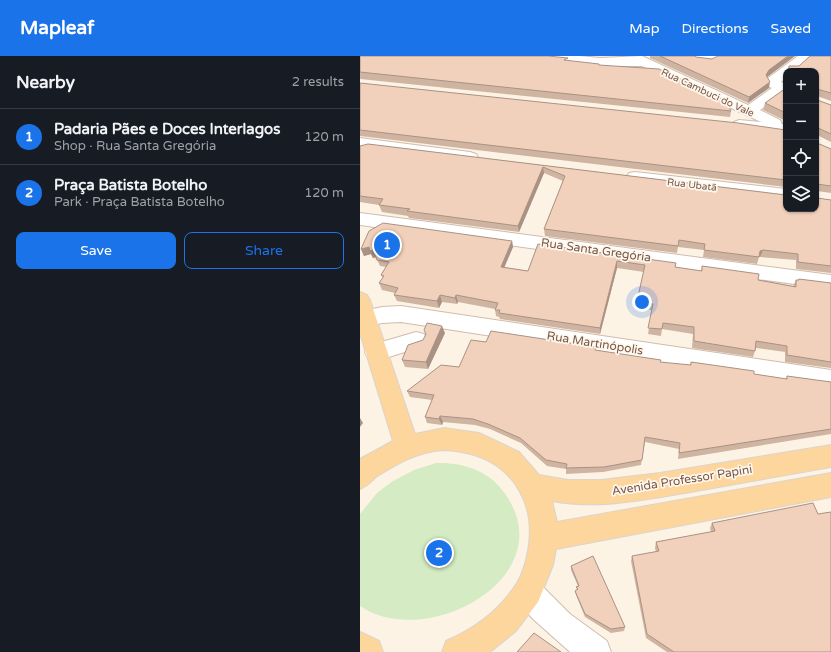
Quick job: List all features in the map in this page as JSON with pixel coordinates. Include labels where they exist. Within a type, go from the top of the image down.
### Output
[{"type":"main road","points":[[362,313],[407,446]]},
{"type":"main road","points":[[360,477],[368,468],[407,446],[444,439],[480,444],[510,460],[532,486],[541,508],[544,538],[539,565],[528,592],[506,621],[477,644],[457,652]]},
{"type":"main road","name":"Avenida Professor Papini","points":[[532,486],[568,492],[601,492],[660,485],[831,456]]},
{"type":"main road","points":[[544,538],[831,485]]},
{"type":"main road","points":[[360,646],[368,652]]},
{"type":"street","points":[[535,56],[600,62],[637,59]]},
{"type":"street","points":[[791,68],[807,56]]},
{"type":"street","name":"Rua Cambuci do Vale","points":[[637,59],[783,128]]},
{"type":"street","points":[[783,74],[773,81],[774,84],[783,88]]},
{"type":"street","points":[[749,111],[783,89]]},
{"type":"street","points":[[723,123],[783,129]]},
{"type":"street","points":[[360,143],[485,159]]},
{"type":"street","name":"Rua Ubatã","points":[[622,176],[783,195]]},
{"type":"street","name":"Rua Santa Gregória","points":[[360,219],[831,282]]},
{"type":"street","name":"Rua Martinópolis","points":[[362,313],[382,315],[401,314],[831,379]]},
{"type":"street","points":[[376,352],[416,340]]},
{"type":"street","points":[[528,592],[549,617],[596,652]]},
{"type":"green space","points":[[436,463],[455,464],[473,469],[490,478],[497,484],[503,491],[518,522],[517,551],[504,576],[481,597],[452,612],[420,619],[388,618],[360,606],[360,514],[377,493],[393,481],[414,470]]},
{"type":"building","points":[[360,56],[548,56],[568,58],[564,60],[599,65],[659,69],[725,100],[731,111],[360,72]]},
{"type":"building","points":[[660,56],[695,56],[712,59],[718,56],[788,56],[769,70],[766,75],[770,82],[749,97]]},
{"type":"building","points":[[810,56],[831,56],[831,93],[819,90],[819,68],[789,68],[789,66],[799,66]]},
{"type":"building","points":[[360,83],[738,123],[783,130],[783,180],[360,130]]},
{"type":"building","points":[[783,90],[783,112],[765,103]]},
{"type":"building","points":[[819,101],[831,105],[831,134],[819,128]]},
{"type":"building","points":[[368,144],[783,195],[783,212],[819,212],[819,198],[831,200],[831,266],[798,262],[798,254],[763,250],[760,251],[759,257],[704,250],[705,244],[679,240],[678,246],[544,229],[565,176],[543,167],[518,226],[407,211],[410,209],[379,205],[383,199],[360,196],[360,146]]},
{"type":"building","points":[[819,144],[831,149],[831,186],[819,184]]},
{"type":"building","points":[[383,223],[512,241],[501,267],[528,271],[538,244],[676,263],[675,267],[702,271],[702,266],[759,274],[758,280],[796,287],[796,280],[799,279],[831,283],[831,362],[787,355],[787,346],[756,341],[755,351],[694,341],[694,327],[663,323],[662,329],[648,328],[653,304],[637,301],[645,265],[617,261],[600,328],[499,313],[500,310],[495,310],[498,303],[456,295],[455,298],[440,295],[437,301],[394,295],[398,288],[379,283],[384,276],[381,275],[389,262],[377,260],[373,250],[370,251],[369,247],[361,249],[369,231]]},
{"type":"building","points":[[427,323],[442,326],[426,362],[402,360],[408,345],[423,340],[426,334],[424,330]]},
{"type":"building","points":[[491,331],[596,347],[595,350],[661,360],[660,362],[691,365],[691,362],[754,371],[754,374],[787,379],[787,376],[831,382],[831,429],[679,453],[680,443],[645,437],[642,460],[604,467],[566,468],[567,464],[546,460],[520,438],[488,424],[473,419],[440,416],[439,419],[425,417],[434,395],[407,391],[441,365],[459,367],[471,340],[486,342]]},
{"type":"building","points":[[813,503],[818,514],[831,512],[831,652],[674,652],[647,634],[632,556],[659,551],[656,542],[715,531],[712,523]]},
{"type":"building","points":[[593,556],[625,627],[611,629],[585,614],[575,591],[578,589],[576,587],[579,586],[571,566]]},
{"type":"building","points":[[534,633],[561,652],[517,652]]},
{"type":"place","name":"Padaria Pães e Doces Interlagos","points":[[387,245]]},
{"type":"place","name":"Praça Batista Botelho","points":[[439,553]]}]
